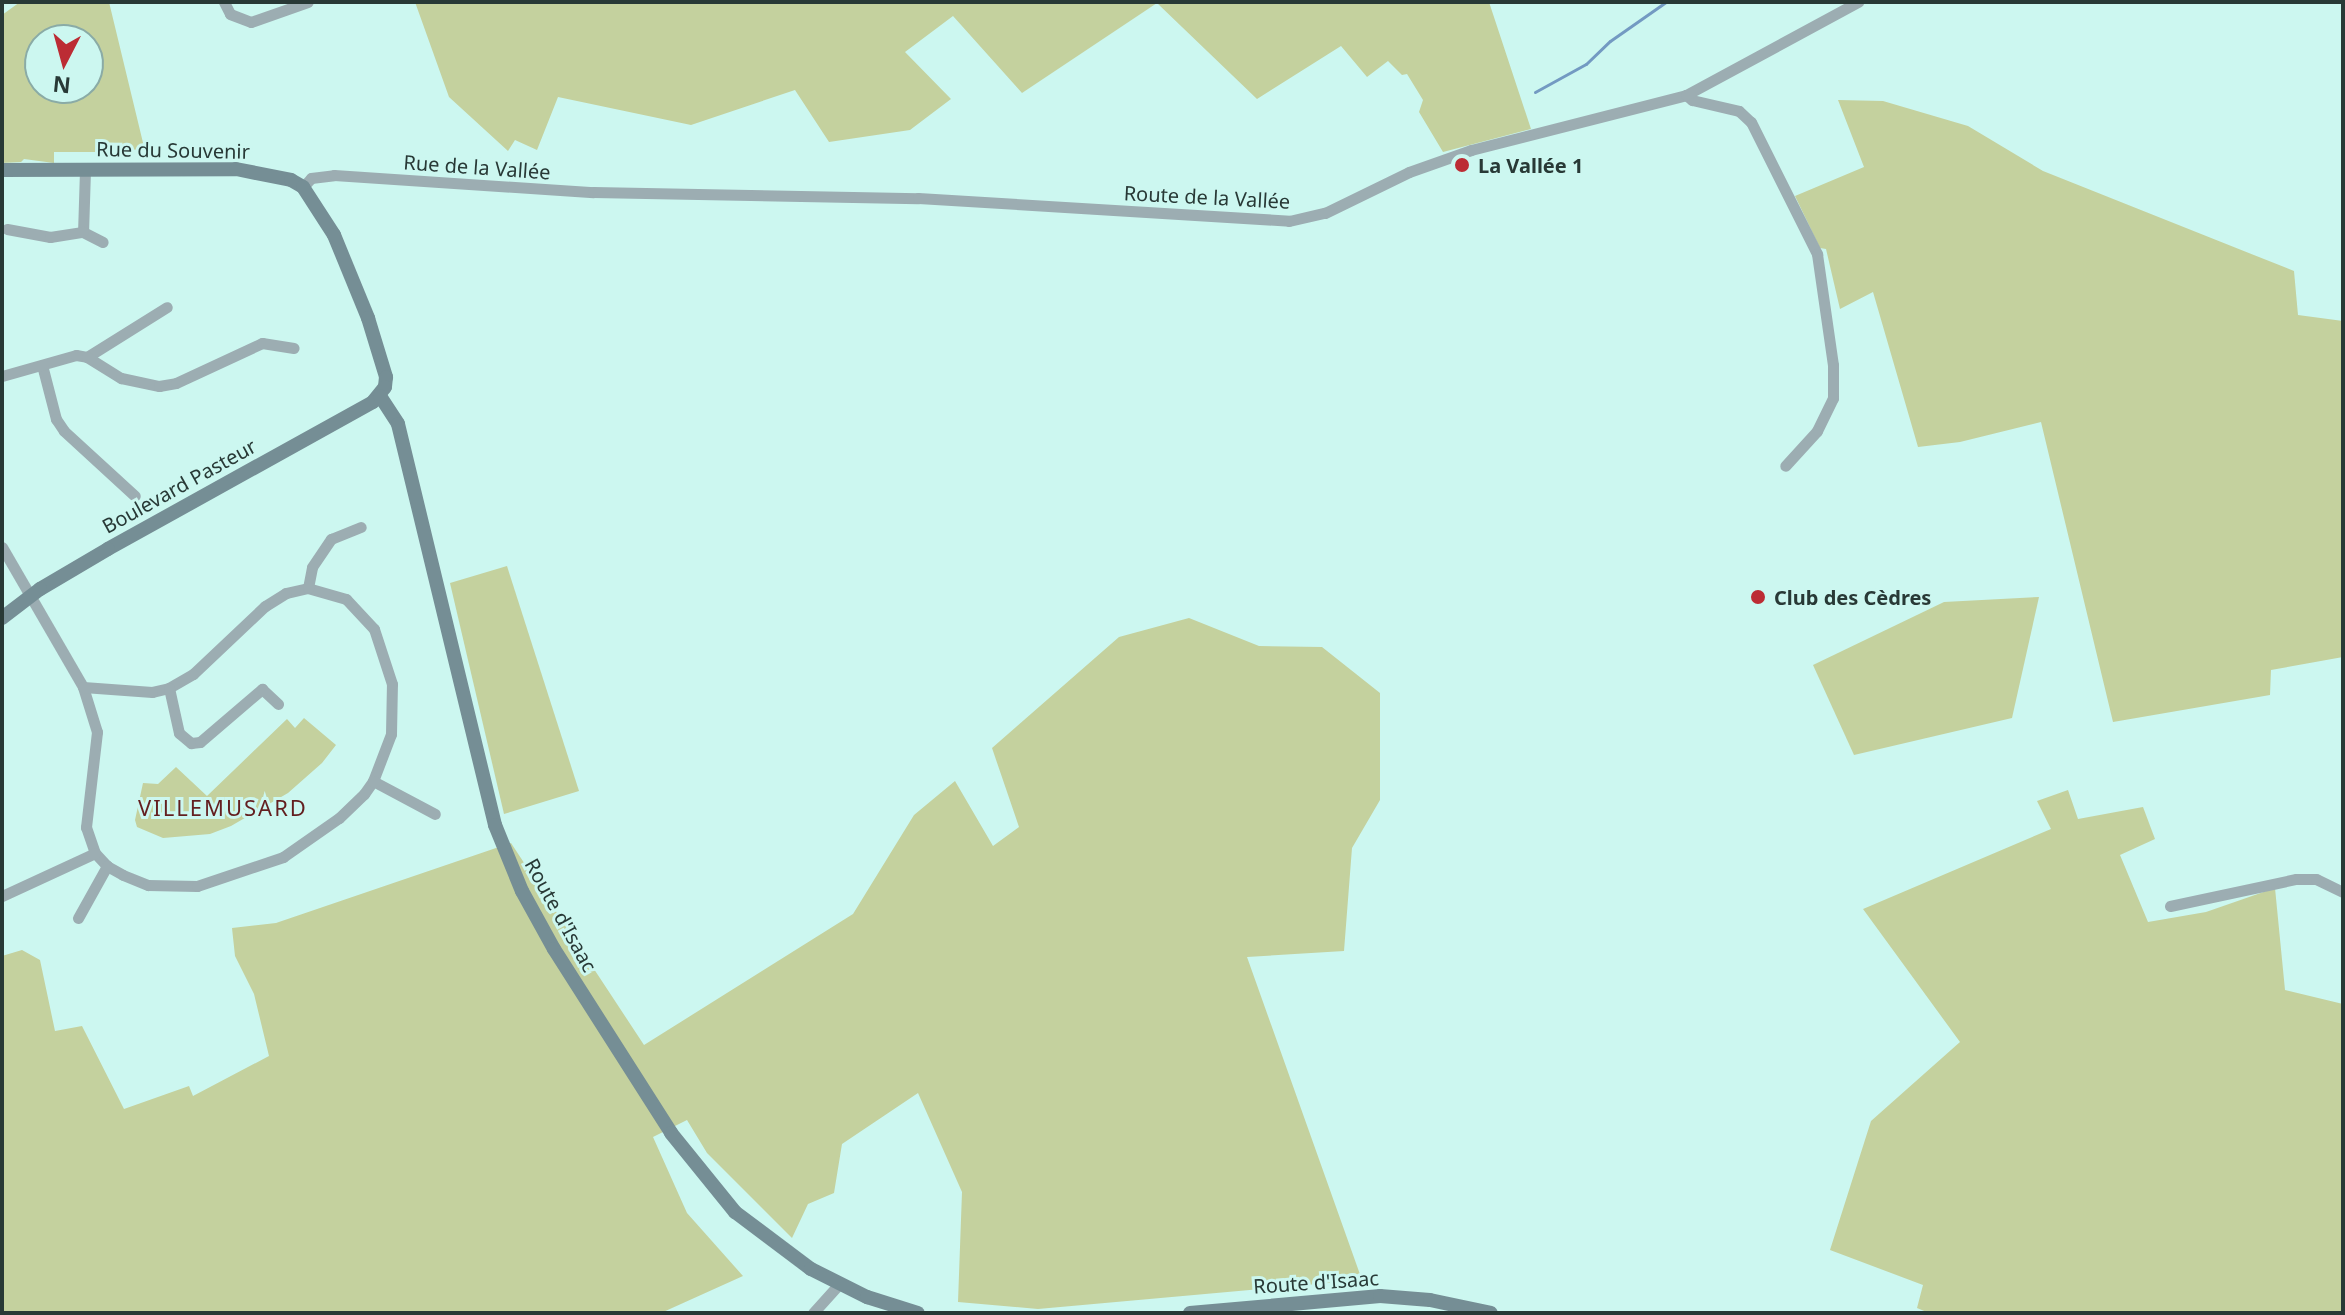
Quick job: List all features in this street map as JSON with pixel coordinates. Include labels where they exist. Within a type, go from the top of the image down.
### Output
[{"type":"street","points":[[224,2],[230,14],[251,22],[308,2]]},
{"type":"street","name":"Route de la Vallée","points":[[654,194],[918,198],[1289,221],[1325,213],[1409,172],[1461,154],[1686,95],[1858,2]]},
{"type":"street","points":[[1686,95],[1692,100],[1739,111],[1751,122],[1817,254],[1833,365],[1833,398],[1817,431],[1785,466]]},
{"type":"street","name":"Rue du Souvenir","points":[[2,170],[256,171],[278,175],[303,187]]},
{"type":"street","points":[[83,232],[85,170]]},
{"type":"street","name":"Rue de la Vallée","points":[[303,187],[311,178],[334,175],[654,194]]},
{"type":"street","points":[[303,187],[334,235],[368,318],[385,366],[385,387],[380,396]]},
{"type":"street","points":[[7,229],[50,237],[83,232],[103,242]]},
{"type":"street","points":[[87,357],[167,307]]},
{"type":"street","points":[[2,376],[76,355],[87,357],[121,378],[159,386],[176,383],[262,343],[294,348]]},
{"type":"street","points":[[42,365],[56,419],[64,431],[135,496]]},
{"type":"street","name":"Boulevard Pasteur","points":[[2,618],[29,597],[380,396]]},
{"type":"street","name":"Route d'Isaac","points":[[380,396],[398,424],[495,825],[532,910],[647,1097],[697,1169],[735,1212],[777,1246],[839,1284],[918,1313]]},
{"type":"street","points":[[308,588],[312,567],[331,539],[361,527]]},
{"type":"street","points":[[2,547],[83,687],[97,732],[97,755],[86,810],[86,827],[95,853],[107,866],[148,885],[173,888],[213,883],[283,857],[339,818],[373,781],[391,734],[392,684],[374,629],[346,599],[308,588],[286,593],[265,606],[193,674],[169,688],[152,692],[83,687]]},
{"type":"street","points":[[169,688],[179,733],[191,743],[200,742],[262,689],[278,704]]},
{"type":"street","points":[[373,781],[435,814]]},
{"type":"street","points":[[2,896],[95,853]]},
{"type":"street","points":[[78,918],[107,866]]},
{"type":"street","points":[[2170,906],[2296,879],[2316,879],[2343,892]]},
{"type":"street","points":[[813,1313],[839,1284]]},
{"type":"street","name":"Route d'Isaac","points":[[1190,1313],[1380,1296],[1430,1300],[1491,1313]]},
{"type":"green space","points":[[20,2],[109,2],[145,151],[116,147],[111,152],[54,152],[54,163],[24,159],[21,162],[2,163],[2,15]]},
{"type":"green space","points":[[415,2],[1489,2],[1531,129],[1443,152],[1419,112],[1423,100],[1407,74],[1402,75],[1388,61],[1367,77],[1341,46],[1257,99],[1157,3],[1022,93],[953,16],[905,52],[951,99],[910,130],[829,142],[795,90],[691,125],[558,97],[537,150],[515,140],[508,151],[449,97]]},
{"type":"green space","points":[[1838,100],[1883,101],[1968,126],[2043,171],[2294,271],[2298,315],[2343,321],[2343,657],[2271,670],[2270,695],[2113,722],[2041,422],[1960,442],[1918,447],[1873,292],[1840,309],[1826,249],[1820,248],[1795,196],[1864,167]]},
{"type":"green space","points":[[507,566],[579,791],[504,814],[450,583]]},
{"type":"green space","points":[[2039,597],[2012,718],[1854,755],[1813,665],[1944,602]]},
{"type":"green space","points":[[1189,618],[1259,646],[1322,647],[1380,693],[1380,800],[1352,848],[1344,951],[1247,957],[1362,1280],[1038,1309],[958,1302],[962,1192],[918,1093],[842,1144],[834,1193],[808,1204],[792,1238],[707,1153],[687,1120],[653,1137],[687,1213],[743,1276],[661,1313],[2,1313],[2,956],[22,950],[40,960],[55,1031],[82,1026],[124,1109],[189,1086],[193,1096],[269,1056],[254,994],[235,956],[232,928],[276,923],[511,843],[644,1045],[853,914],[914,815],[955,781],[993,846],[1019,827],[992,748],[1119,637]]},
{"type":"green space","points":[[304,718],[336,745],[322,763],[288,793],[231,826],[210,834],[163,838],[137,827],[135,820],[143,783],[158,784],[176,767],[207,796],[287,719],[295,728]]},
{"type":"green space","points":[[2068,790],[2078,819],[2143,807],[2155,839],[2120,855],[2148,922],[2206,912],[2275,888],[2285,990],[2343,1004],[2343,1313],[1929,1313],[1917,1308],[1923,1285],[1830,1250],[1871,1121],[1960,1042],[1863,909],[2051,829],[2037,801]]},
{"type":"waterway","points":[[1535,92],[1586,64],[1610,41],[1666,2]]},
{"type":"place","name":"La Vallée 1","points":[[1462,165]]},
{"type":"place","name":"Club des Cèdres","points":[[1758,597]]},
{"type":"district","name":"VILLEMUSARD","points":[[223,808]]}]
